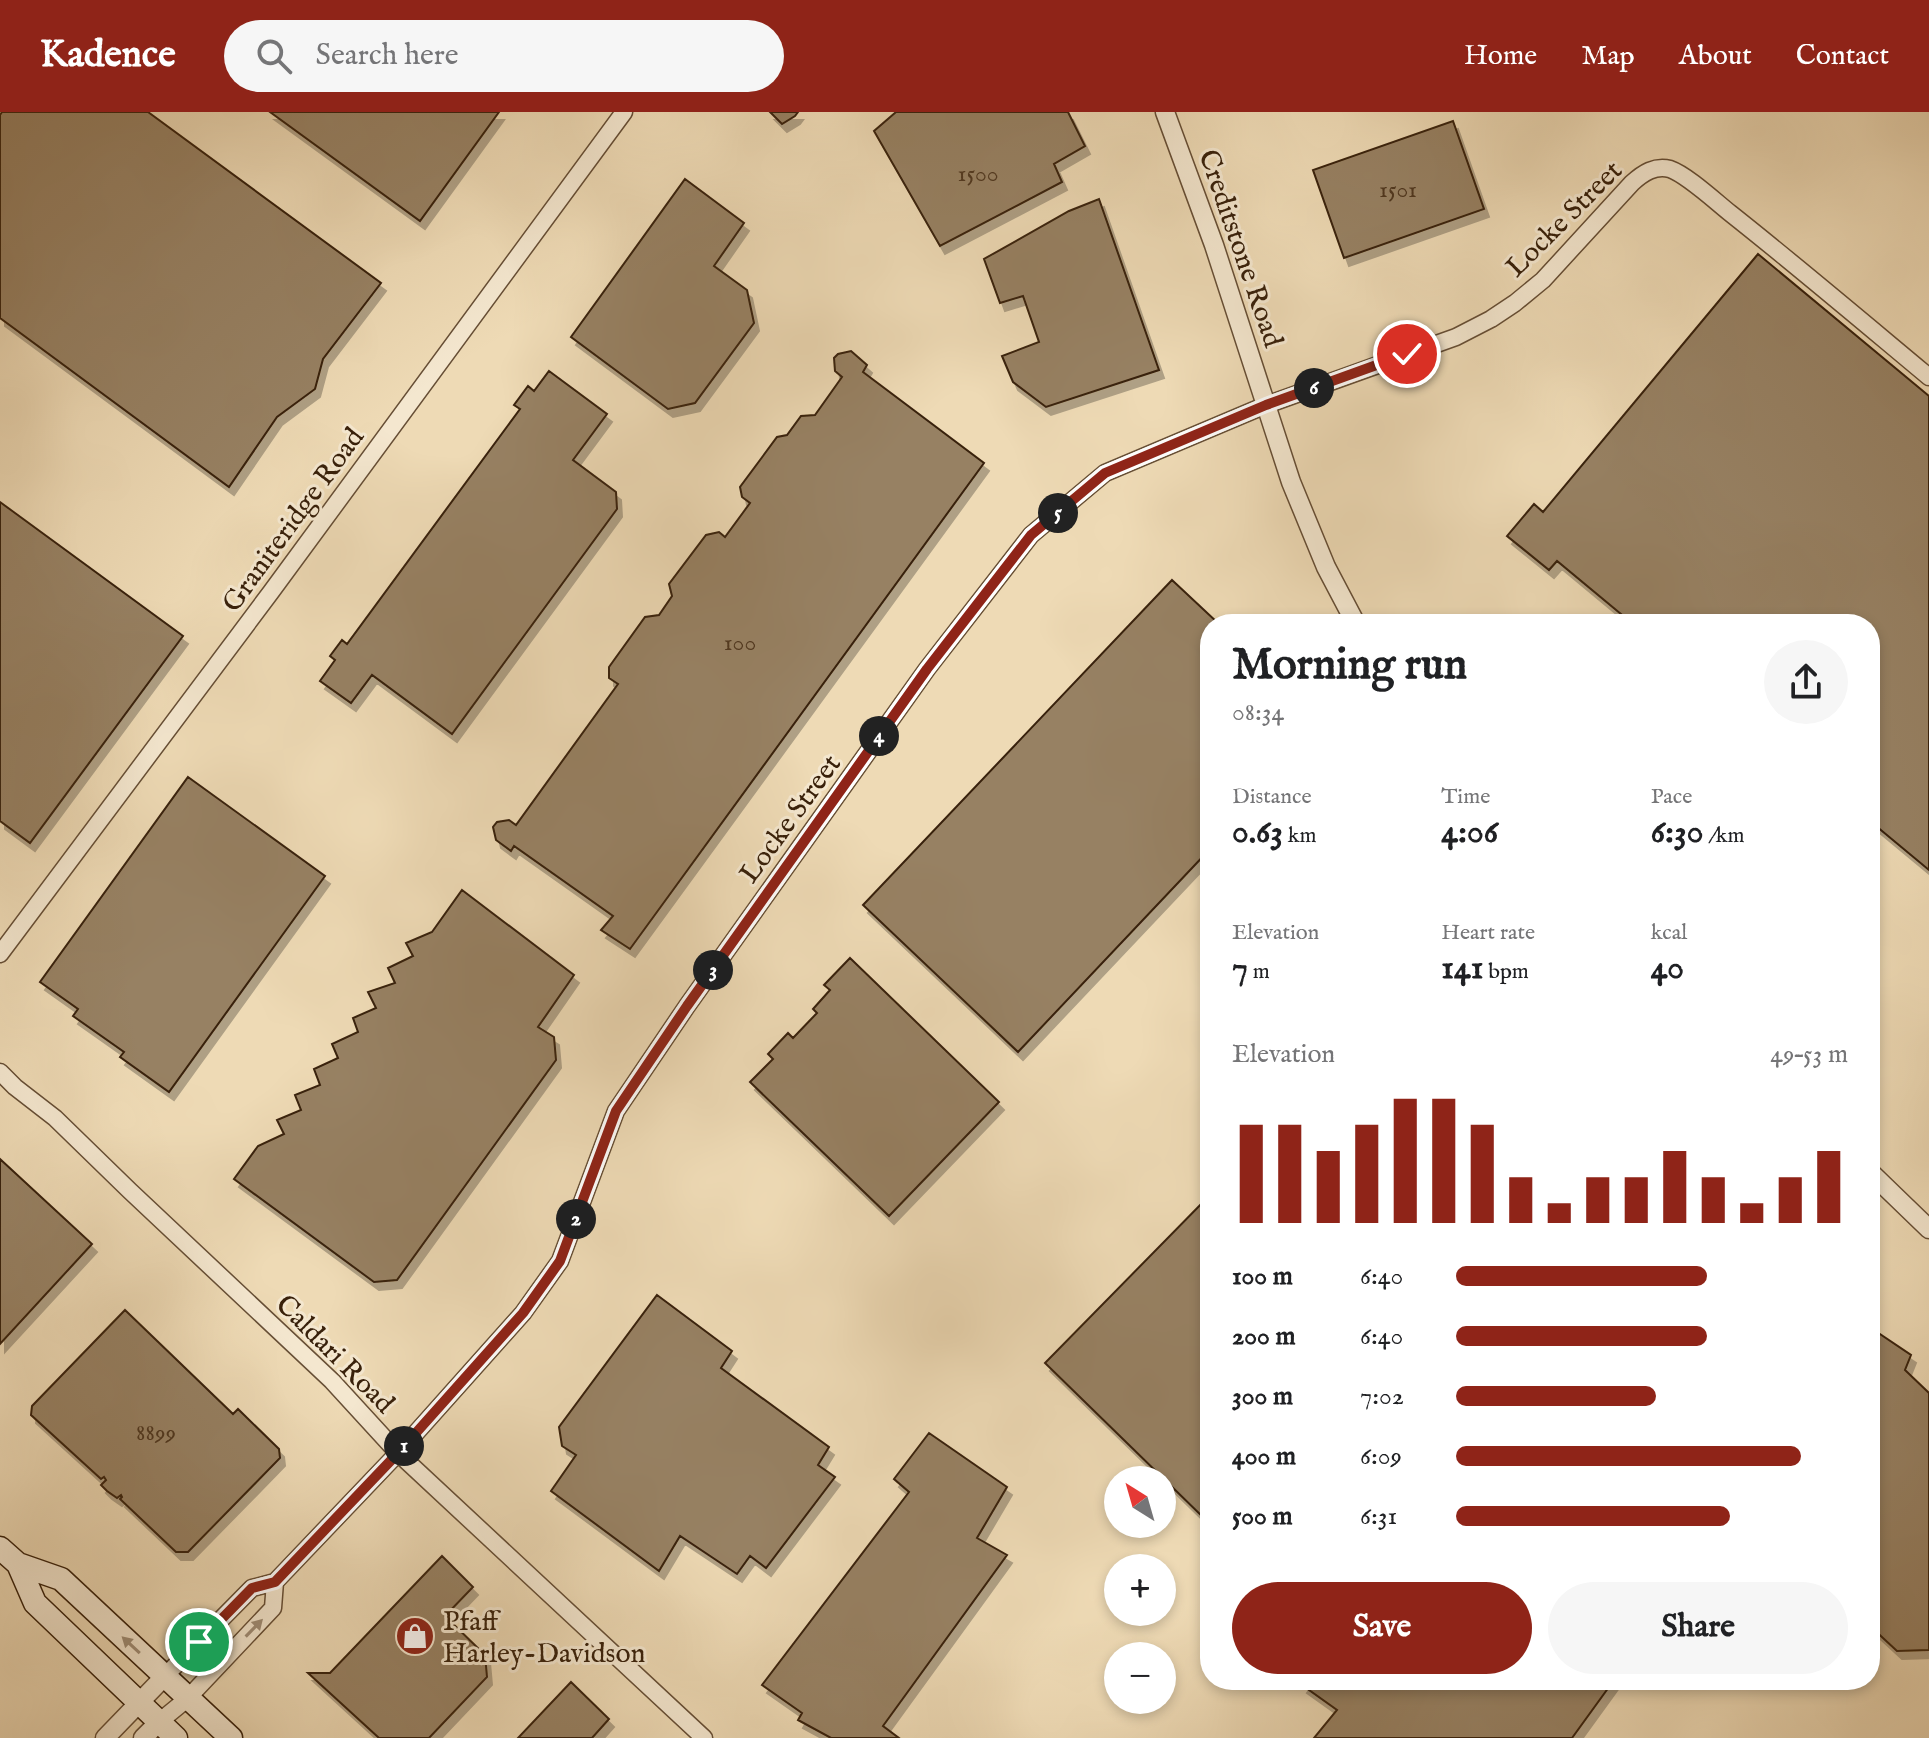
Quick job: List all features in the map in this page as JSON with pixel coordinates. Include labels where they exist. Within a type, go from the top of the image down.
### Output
[{"type":"main road","points":[[0,1548],[18,1564],[61,1579],[231,1738]]},
{"type":"main road","points":[[18,1564],[35,1603],[168,1730]]},
{"type":"street","name":"Graniteridge Road","points":[[0,954],[624,112]]},
{"type":"street","name":"Creditstone Road","points":[[1165,112],[1214,245],[1291,482],[1326,567],[1351,614]]},
{"type":"street","name":"Locke Street","points":[[164,1677],[252,1588],[275,1582],[398,1453],[523,1313],[560,1261],[616,1111],[687,1006],[927,669],[1031,535],[1105,473],[1266,405],[1456,337],[1491,319],[1543,280],[1632,183],[1654,168],[1668,168],[1691,182],[1929,377]]},
{"type":"street","name":"Caldari Road","points":[[0,1072],[55,1118],[332,1381],[398,1453],[704,1738]]},
{"type":"street","points":[[1880,1182],[1929,1229]]},
{"type":"street","name":"Locke Street","points":[[168,1730],[187,1699],[273,1608],[275,1582]]},
{"type":"street","points":[[105,1738],[164,1677]]},
{"type":"street","points":[[143,1738],[168,1730]]},
{"type":"building","points":[[2,112],[148,112],[381,283],[323,359],[315,389],[277,417],[229,487],[0,318]]},
{"type":"building","points":[[270,112],[499,112],[420,221]]},
{"type":"building","points":[[770,112],[798,112],[782,124]]},
{"type":"building","points":[[896,112],[1068,112],[1085,146],[1054,164],[1062,182],[940,246],[874,131]]},
{"type":"building","points":[[1453,121],[1484,209],[1344,258],[1313,170]]},
{"type":"building","points":[[685,179],[744,223],[714,266],[747,290],[754,323],[695,403],[668,409],[571,337]]},
{"type":"building","points":[[1099,199],[1159,370],[1046,407],[1013,382],[1002,356],[1039,342],[1023,296],[1000,303],[984,259],[1069,211]]},
{"type":"building","points":[[1758,254],[1929,396],[1929,870],[1880,829],[1880,614],[1621,614],[1557,561],[1549,570],[1507,536],[1534,504],[1543,512]]},
{"type":"building","points":[[851,351],[867,365],[863,372],[984,463],[630,949],[601,930],[613,916],[514,846],[511,851],[496,840],[493,827],[497,822],[509,820],[516,825],[618,684],[609,678],[609,667],[645,617],[659,615],[672,596],[669,584],[706,535],[719,532],[725,537],[750,503],[742,497],[740,487],[777,437],[787,435],[801,416],[815,415],[842,377],[835,371],[834,358]]},
{"type":"building","points":[[549,371],[607,414],[573,460],[616,492],[617,509],[452,734],[372,675],[351,703],[320,681],[335,660],[330,656],[342,640],[347,644],[520,409],[514,405],[528,386],[534,391]]},
{"type":"building","points":[[0,502],[183,636],[30,843],[0,821]]},
{"type":"building","points":[[1172,580],[1208,614],[1200,614],[1200,860],[1018,1052],[863,905]]},
{"type":"building","points":[[188,777],[325,876],[169,1092],[120,1057],[124,1052],[73,1016],[78,1009],[40,982]]},
{"type":"building","points":[[462,890],[574,975],[538,1027],[554,1037],[556,1060],[397,1280],[374,1282],[234,1179],[258,1146],[284,1134],[277,1120],[301,1110],[295,1095],[320,1085],[314,1069],[338,1058],[332,1044],[358,1032],[353,1018],[376,1008],[368,992],[395,983],[388,968],[413,956],[406,943],[432,932]]},
{"type":"building","points":[[850,958],[999,1102],[889,1216],[750,1082],[773,1059],[768,1054],[788,1033],[793,1038],[817,1013],[813,1009],[830,990],[824,985]]},
{"type":"building","points":[[0,1159],[92,1244],[0,1344]]},
{"type":"building","points":[[1200,1205],[1200,1514],[1176,1491],[1176,1466],[1151,1466],[1045,1363]]},
{"type":"building","points":[[657,1295],[732,1351],[721,1368],[829,1447],[818,1465],[835,1477],[766,1568],[750,1556],[737,1574],[680,1536],[659,1571],[551,1491],[576,1455],[562,1446],[559,1427]]},
{"type":"building","points":[[125,1310],[233,1414],[238,1409],[279,1449],[280,1458],[188,1552],[176,1552],[120,1499],[121,1495],[117,1498],[101,1485],[106,1480],[104,1477],[101,1479],[31,1415],[32,1406]]},
{"type":"building","points":[[1880,1334],[1911,1355],[1905,1370],[1929,1393],[1929,1650],[1897,1651],[1880,1635]]},
{"type":"building","points":[[929,1433],[1007,1487],[977,1538],[1007,1555],[883,1726],[899,1738],[831,1738],[798,1720],[802,1713],[762,1685],[909,1492],[894,1479]]},
{"type":"building","name":"Pfaff Harley-Davidson","points":[[442,1556],[473,1587],[445,1616],[485,1655],[487,1677],[429,1738],[379,1738],[308,1673],[330,1673]]},
{"type":"building","points":[[571,1682],[609,1719],[592,1738],[518,1738]]},
{"type":"building","points":[[1309,1690],[1607,1690],[1572,1738],[1314,1738],[1337,1710]]},
{"type":"place","name":"Pfaff Harley-Davidson","points":[[415,1636]]},
{"type":"route","points":[[199,1642],[252,1588],[275,1582],[398,1453],[523,1313],[560,1261],[616,1111],[927,669],[1031,535],[1105,473],[1266,405],[1407,354]]}]
